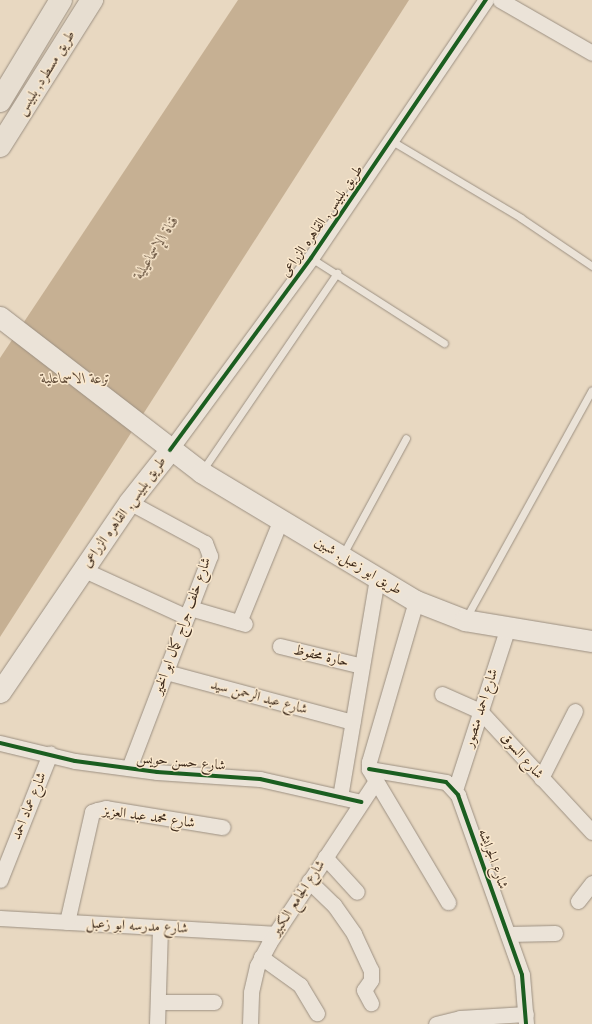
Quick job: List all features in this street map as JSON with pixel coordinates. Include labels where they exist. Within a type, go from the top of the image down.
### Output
[{"type":"main road","name":"طريق مسطرد, بلبيس","points":[[0,101],[62,0]]},
{"type":"main road","name":"طريق مسطرد, بلبيس","points":[[0,146],[92,0]]},
{"type":"main road","name":"طريق ابو زعبل, شبين","points":[[4,320],[149,431],[170,450],[201,472],[281,519],[341,558],[416,601],[465,620],[592,641]]},
{"type":"main road","name":"طريق بلبيس, القاهره الزراعى","points":[[0,692],[129,502],[170,450]]},
{"type":"street","name":"طريق بلبيس, القاهره الزراعى","points":[[170,450],[311,258],[486,0]]},
{"type":"street","points":[[500,0],[592,53]]},
{"type":"street","name":"شارع خلف جراج كمال ابو الخير","points":[[129,502],[201,540],[208,547],[210,556],[129,768]]},
{"type":"street","points":[[82,570],[189,612],[242,623],[281,519]]},
{"type":"street","points":[[340,797],[377,579]]},
{"type":"street","points":[[416,601],[369,762],[372,775],[448,902]]},
{"type":"street","name":"شارع احمد منصور","points":[[455,790],[508,627]]},
{"type":"street","name":"حارة محفوظ","points":[[280,646],[362,666]]},
{"type":"street","name":"شارع عبد الرحمن سيد","points":[[166,672],[352,722]]},
{"type":"street","name":"شارع السوق","points":[[442,694],[480,711],[592,832]]},
{"type":"street","points":[[541,778],[575,711]]},
{"type":"street","name":"شارع حسن حويس","points":[[0,743],[50,754],[129,768],[260,779],[361,802]]},
{"type":"street","name":"شارع عماد احمد","points":[[0,880],[50,754]]},
{"type":"street","points":[[372,775],[446,782],[455,790]]},
{"type":"street","name":"شارع الجامع الكبير","points":[[250,1024],[251,992],[262,957],[274,934],[361,802],[372,775]]},
{"type":"street","name":"شارع الجرايشه","points":[[455,790],[522,975],[526,1019]]},
{"type":"street","name":"شارع محمد عبد العزيز","points":[[67,922],[92,812],[106,808],[222,827]]},
{"type":"street","points":[[325,857],[357,892]]},
{"type":"street","points":[[309,881],[334,905],[354,934],[371,970],[371,980],[364,990],[371,1003]]},
{"type":"street","points":[[578,901],[592,883]]},
{"type":"street","name":"شارع مدرسه ابو زعبل","points":[[0,918],[274,934]]},
{"type":"street","points":[[157,1024],[160,927]]},
{"type":"street","points":[[508,934],[554,933]]},
{"type":"street","points":[[262,957],[300,985],[317,1013]]},
{"type":"street","points":[[158,1002],[214,1002]]},
{"type":"street","points":[[436,1024],[460,1018],[526,1019]]},
{"type":"lane","points":[[392,140],[521,218],[592,266]]},
{"type":"lane","points":[[311,258],[337,273],[444,343]]},
{"type":"lane","points":[[201,472],[337,273]]},
{"type":"lane","points":[[465,620],[592,390]]},
{"type":"lane","points":[[341,558],[406,438]]},
{"type":"water","name":"ترعة الاسماعلية","points":[[238,0],[409,0],[0,637],[0,358]]},
{"type":"cycle path","points":[[170,450],[311,258],[486,0]]},
{"type":"cycle path","points":[[0,743],[75,761],[157,772],[260,779],[361,802]]},
{"type":"cycle path","points":[[369,769],[446,782],[458,795],[522,975],[526,1024]]},
{"type":"water label","name":"قناة الإسماعيلية","points":[[157,248]]}]
